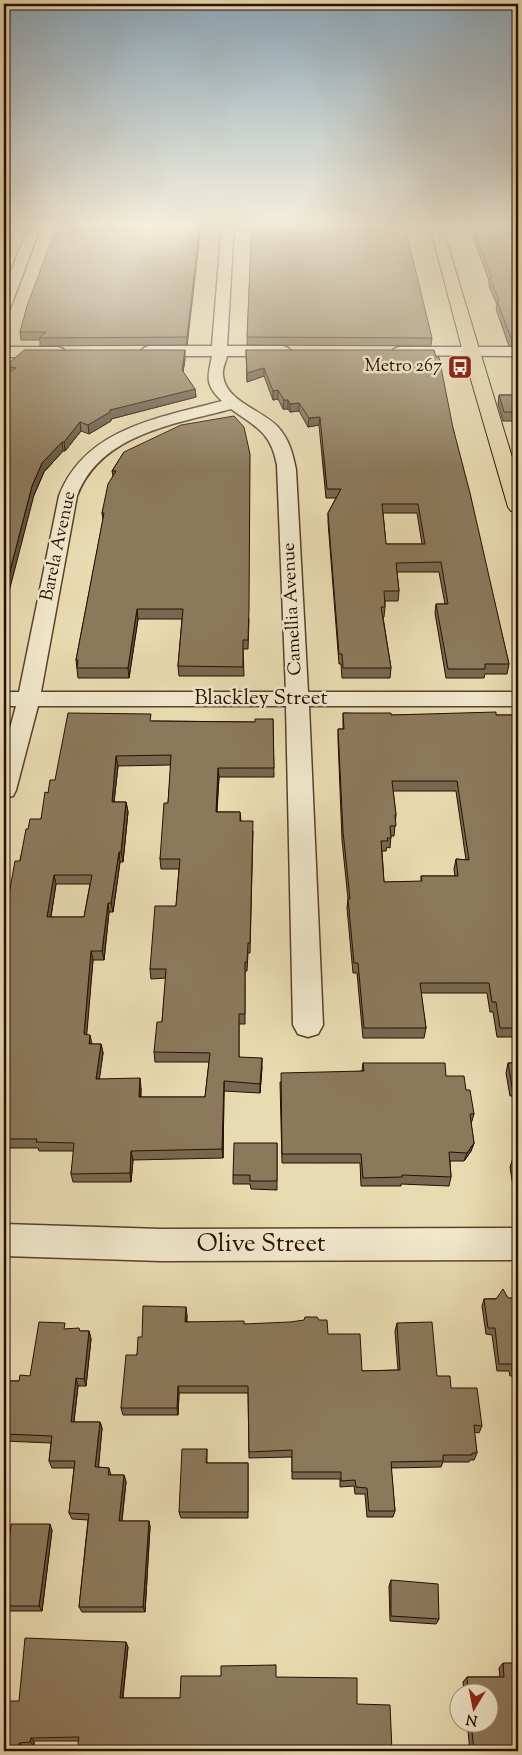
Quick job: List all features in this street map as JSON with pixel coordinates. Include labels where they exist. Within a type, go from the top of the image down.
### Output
[{"type":"main road","points":[[458,305],[518,507]]},
{"type":"street","name":"Camellia Avenue","points":[[222,305],[219,351],[215,375],[221,391],[271,430],[283,448],[287,470],[298,699],[308,1025]]},
{"type":"street","points":[[131,351],[299,351]]},
{"type":"street","points":[[4,352],[72,352]]},
{"type":"street","points":[[389,352],[518,352]]},
{"type":"street","name":"Barela Avenue","points":[[4,790],[28,699],[68,496],[74,480],[94,456],[108,445],[150,428],[234,403]]},
{"type":"street","name":"Blackley Street","points":[[4,700],[518,699]]},
{"type":"street","name":"Olive Street","points":[[4,1240],[161,1245],[518,1244]]},
{"type":"building","points":[[191,305],[187,337],[39,338],[46,332],[20,332],[27,306]]},
{"type":"building","points":[[248,305],[424,305],[432,338],[247,337]]},
{"type":"building","points":[[498,305],[518,305],[518,338],[511,338]]},
{"type":"building","points":[[24,350],[185,350],[182,370],[195,389],[110,410],[110,412],[88,425],[80,422],[64,442],[42,463],[32,486],[4,594],[4,376],[16,368],[6,366]]},
{"type":"building","points":[[246,350],[434,350],[436,357],[439,357],[453,428],[470,493],[509,664],[485,664],[485,669],[448,669],[436,604],[448,604],[441,562],[396,563],[399,591],[384,591],[385,607],[381,607],[391,668],[343,668],[342,654],[339,654],[328,513],[341,489],[327,489],[320,417],[309,418],[299,403],[290,404],[288,400],[284,400],[278,390],[273,391],[264,368],[247,373]],"holes":[[[382,504],[418,504],[425,544],[386,544]]]},
{"type":"building","points":[[515,350],[518,350],[518,362]]},
{"type":"building","points":[[499,395],[518,395],[518,412],[504,412]]},
{"type":"building","points":[[234,416],[244,427],[250,454],[248,640],[243,640],[243,667],[178,666],[183,609],[137,609],[128,668],[77,668],[78,660],[76,660],[104,513],[102,513],[108,484],[116,471],[112,471],[124,452],[181,425]]},
{"type":"building","points":[[496,712],[496,715],[518,715],[518,1028],[500,1028],[496,1002],[492,1002],[489,983],[420,983],[426,1028],[364,1028],[358,963],[354,963],[348,899],[350,899],[343,831],[338,729],[344,729],[343,713],[391,713],[391,715]],"holes":[[[392,781],[457,781],[469,860],[456,859],[458,876],[421,876],[422,881],[384,882],[381,841],[388,841],[387,838],[391,838],[390,826],[396,826]]]},
{"type":"building","points":[[68,713],[151,714],[150,721],[255,722],[255,719],[273,719],[274,768],[218,768],[216,812],[240,812],[240,821],[253,821],[250,943],[248,943],[247,962],[245,962],[245,1014],[239,1014],[239,1057],[262,1058],[260,1084],[224,1081],[222,1149],[131,1151],[130,1173],[71,1174],[74,1143],[36,1142],[37,1139],[4,1139],[4,922],[15,861],[20,861],[26,829],[28,829],[30,819],[41,819],[45,792],[48,793],[50,780],[55,780]],"holes":[[[171,755],[168,803],[164,803],[160,859],[180,859],[176,906],[155,906],[150,969],[166,969],[162,1022],[157,1022],[154,1052],[210,1053],[205,1097],[139,1097],[140,1078],[96,1079],[101,1044],[89,1044],[90,1035],[84,1034],[91,951],[102,951],[108,903],[111,903],[119,852],[121,852],[126,802],[112,802],[116,756]],[[54,875],[92,875],[84,917],[47,917]]]},
{"type":"building","points":[[363,1063],[445,1063],[446,1076],[464,1076],[466,1090],[470,1090],[474,1114],[470,1114],[474,1143],[467,1153],[449,1152],[451,1177],[402,1175],[402,1177],[363,1178],[361,1154],[282,1154],[281,1073],[364,1071]]},
{"type":"building","points":[[508,1063],[518,1063],[518,1087],[512,1087]]},
{"type":"building","points":[[234,1143],[277,1143],[277,1181],[250,1181],[250,1175],[233,1175]]},
{"type":"building","points":[[513,1158],[518,1158],[518,1184],[517,1184]]},
{"type":"building","points":[[503,1289],[508,1298],[518,1298],[518,1369],[512,1370],[512,1364],[499,1364],[495,1328],[488,1328],[484,1299],[496,1299]]},
{"type":"building","points":[[143,1306],[186,1307],[185,1322],[244,1321],[244,1324],[290,1322],[304,1320],[305,1317],[317,1317],[319,1320],[327,1320],[328,1334],[360,1334],[362,1371],[400,1370],[397,1323],[432,1322],[437,1376],[450,1376],[451,1388],[477,1388],[482,1426],[474,1425],[477,1453],[472,1453],[472,1455],[443,1455],[443,1461],[391,1462],[395,1511],[369,1511],[367,1488],[356,1487],[355,1480],[341,1481],[341,1472],[292,1472],[292,1450],[249,1452],[248,1386],[178,1386],[177,1408],[121,1408],[126,1355],[137,1355],[138,1337],[142,1337]]},
{"type":"building","points":[[39,1322],[65,1323],[64,1329],[79,1328],[80,1331],[89,1331],[84,1379],[76,1378],[71,1422],[100,1422],[95,1467],[109,1468],[108,1475],[124,1475],[119,1521],[149,1521],[143,1607],[79,1607],[89,1514],[69,1513],[75,1461],[49,1461],[52,1436],[4,1434],[4,1381],[19,1381],[20,1375],[30,1376]]},
{"type":"building","points":[[182,1449],[207,1449],[206,1463],[248,1463],[248,1512],[179,1512]]},
{"type":"building","points":[[11,1524],[50,1524],[39,1606],[4,1606]]},
{"type":"building","points":[[391,1580],[438,1584],[439,1619],[391,1616]]},
{"type":"building","points":[[25,1638],[126,1642],[120,1698],[180,1698],[181,1676],[221,1676],[221,1666],[276,1665],[276,1677],[357,1678],[357,1704],[390,1705],[392,1751],[77,1751],[79,1737],[31,1738],[30,1742],[19,1743],[18,1751],[4,1751],[4,1701],[19,1701]]},
{"type":"building","points":[[503,1663],[518,1663],[518,1751],[474,1751],[472,1732],[500,1732],[500,1682],[467,1682],[467,1677],[504,1677]]},
{"type":"place","name":"Metro 267","points":[[460,367]]}]
